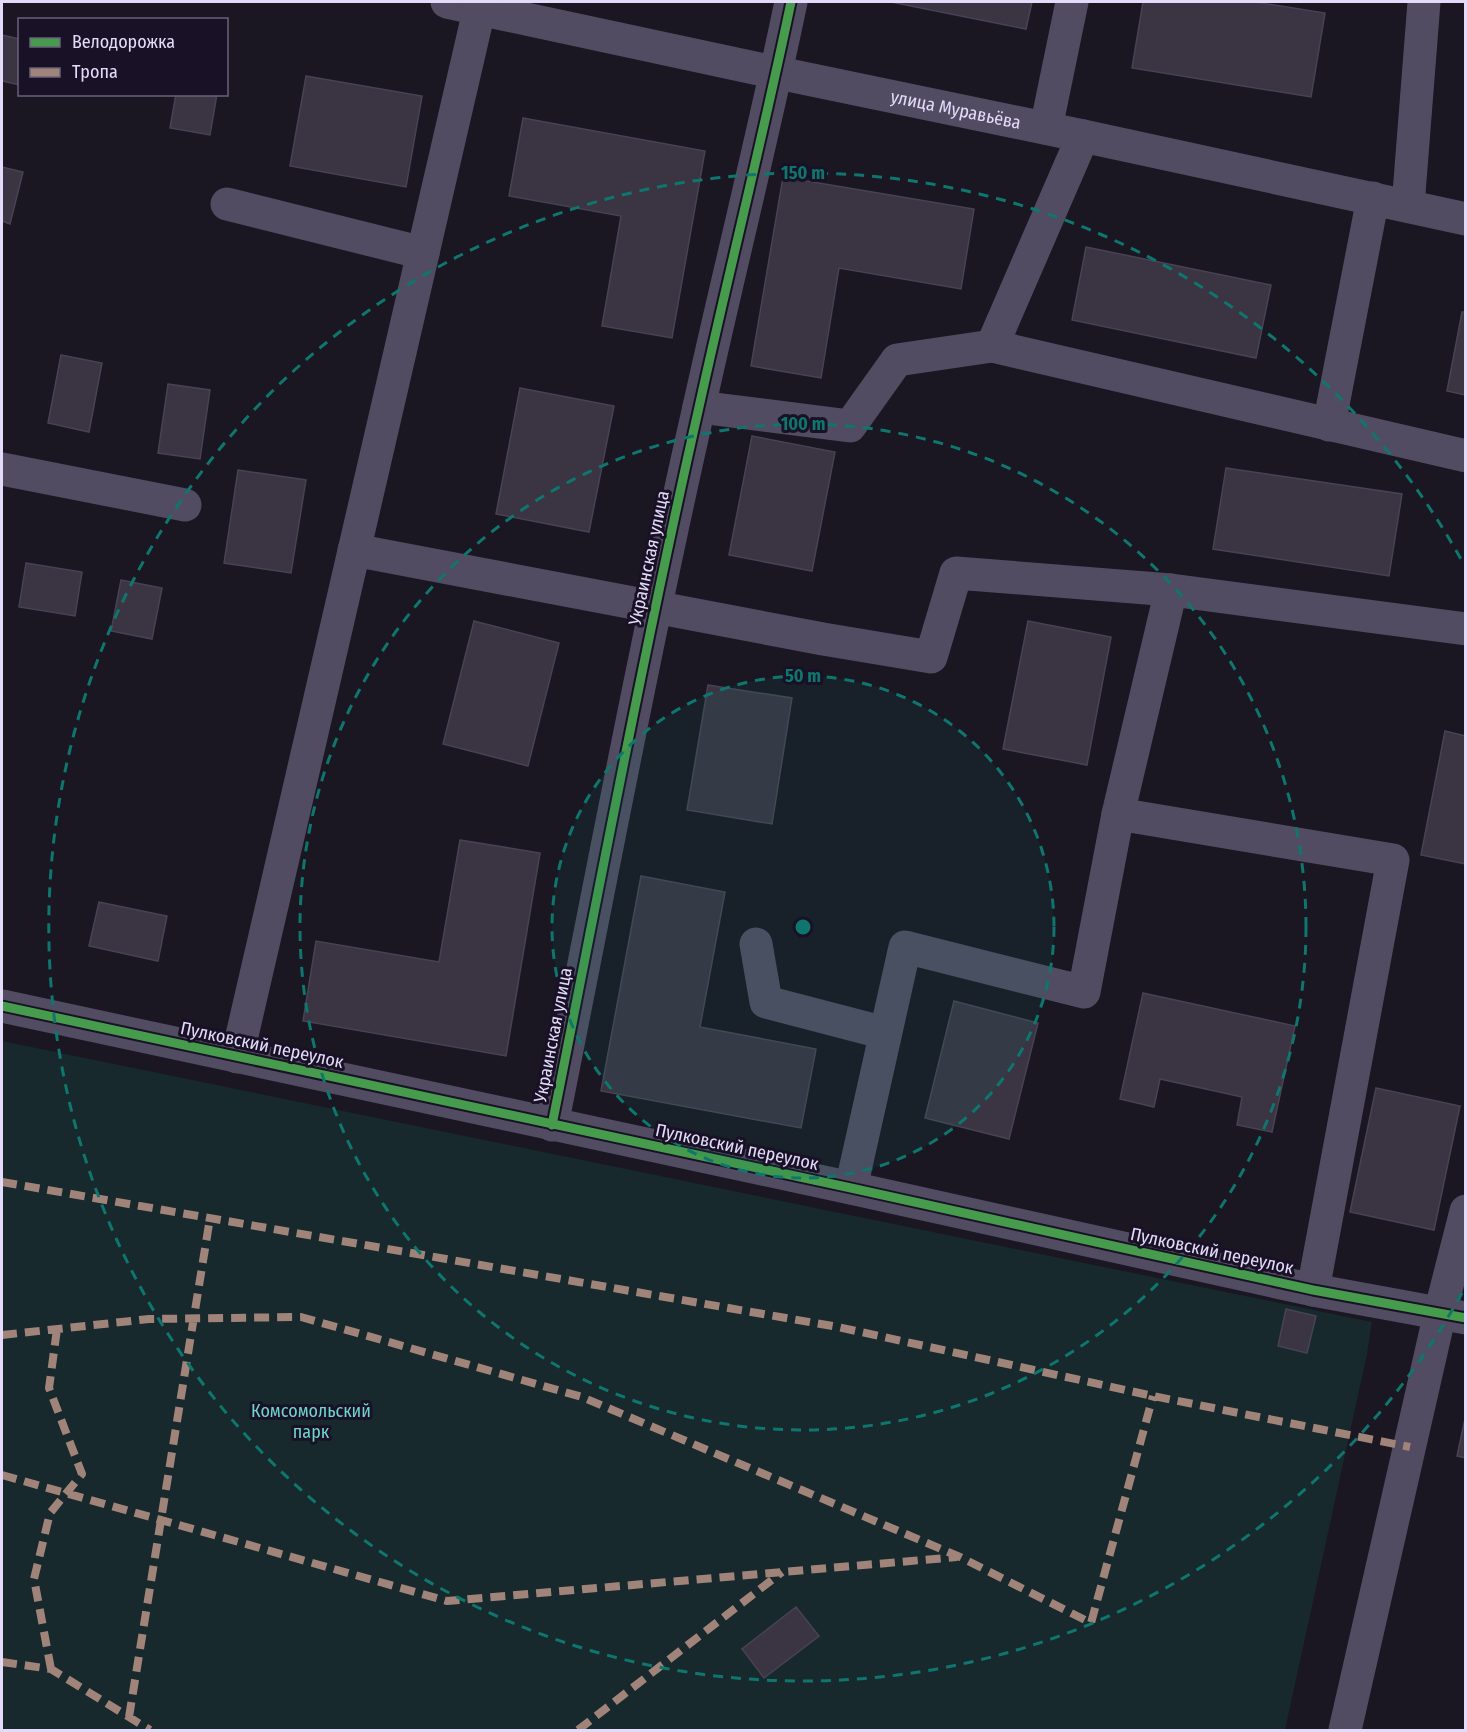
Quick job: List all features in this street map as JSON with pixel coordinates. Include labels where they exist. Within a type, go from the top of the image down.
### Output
[{"type":"street","name":"улица Муравьёва","points":[[447,2],[480,5],[777,73],[1046,128],[1466,219]]},
{"type":"street","name":"Украинская улица","points":[[552,1125],[656,607],[791,2]]},
{"type":"street","points":[[1046,128],[1072,2]]},
{"type":"street","points":[[1408,206],[1424,2]]},
{"type":"street","points":[[237,1057],[480,5]]},
{"type":"street","points":[[992,346],[1083,136]]},
{"type":"street","points":[[1329,425],[1373,198]]},
{"type":"street","points":[[227,204],[423,253]]},
{"type":"street","points":[[699,407],[850,426],[897,360],[992,346],[1466,456]]},
{"type":"street","points":[[2,469],[185,505]]},
{"type":"street","points":[[354,550],[823,639],[932,657],[956,573],[1171,590],[1466,629]]},
{"type":"street","points":[[851,1188],[905,946],[1084,992],[1118,813],[1171,590]]},
{"type":"street","points":[[1118,813],[1393,860],[1313,1290]]},
{"type":"street","points":[[756,944],[766,1002],[885,1034]]},
{"type":"street","name":"Пулковский переулок","points":[[2,1006],[851,1188],[1313,1290],[1453,1316]]},
{"type":"street","points":[[1346,1731],[1453,1316],[1466,1211]]},
{"type":"green space","name":"Комсомольский парк","points":[[2,1041],[1372,1322],[1285,1730],[2,1730]]},
{"type":"building","points":[[891,2],[1032,2],[1026,29]]},
{"type":"building","points":[[1143,2],[1255,2],[1325,13],[1311,97],[1132,68]]},
{"type":"building","points":[[2,35],[18,39],[18,85],[2,81]]},
{"type":"building","points":[[306,76],[422,96],[406,187],[290,166]]},
{"type":"building","points":[[176,96],[217,96],[210,135],[170,128]]},
{"type":"building","points":[[523,118],[705,151],[672,338],[602,326],[621,216],[509,196]]},
{"type":"building","points":[[2,167],[23,172],[10,224],[2,221]]},
{"type":"building","points":[[783,177],[974,209],[961,289],[839,268],[821,378],[751,366]]},
{"type":"building","points":[[1086,247],[1271,285],[1256,358],[1072,320]]},
{"type":"building","points":[[1462,312],[1466,312],[1466,395],[1447,391]]},
{"type":"building","points":[[61,355],[102,363],[89,432],[48,423]]},
{"type":"building","points":[[168,384],[210,390],[200,459],[158,453]]},
{"type":"building","points":[[520,388],[614,406],[589,532],[496,514]]},
{"type":"building","points":[[752,436],[835,452],[812,571],[729,555]]},
{"type":"building","points":[[1226,468],[1402,494],[1389,576],[1213,549]]},
{"type":"building","points":[[238,470],[306,480],[291,573],[224,563]]},
{"type":"building","points":[[26,563],[82,572],[75,616],[19,607]]},
{"type":"building","points":[[121,580],[162,588],[152,639],[111,631]]},
{"type":"building","points":[[474,621],[559,643],[528,766],[443,744]]},
{"type":"building","points":[[1028,621],[1111,637],[1087,765],[1003,749]]},
{"type":"building","points":[[708,685],[792,698],[772,824],[687,810]]},
{"type":"building","points":[[1445,731],[1466,736],[1466,864],[1421,855]]},
{"type":"building","points":[[460,840],[540,853],[506,1056],[303,1021],[316,941],[439,962]]},
{"type":"building","points":[[641,876],[725,892],[700,1027],[816,1049],[801,1128],[601,1091]]},
{"type":"building","points":[[99,902],[167,916],[158,961],[89,946]]},
{"type":"building","points":[[1143,993],[1295,1026],[1272,1132],[1237,1125],[1242,1097],[1160,1079],[1154,1107],[1120,1099]]},
{"type":"building","points":[[954,1001],[1038,1023],[1009,1139],[925,1118]]},
{"type":"building","points":[[1376,1088],[1460,1106],[1434,1230],[1350,1212]]},
{"type":"building","points":[[1286,1309],[1316,1316],[1307,1353],[1278,1346]]},
{"type":"building","points":[[1466,1414],[1466,1458],[1457,1456]]},
{"type":"building","points":[[796,1607],[819,1636],[764,1678],[742,1649]]},
{"type":"marked path","points":[[2,1182],[838,1327],[1153,1396],[1410,1447]]},
{"type":"marked path","points":[[129,1717],[210,1218]]},
{"type":"marked path","points":[[2,1335],[149,1319],[301,1317],[582,1397],[960,1557],[1091,1623],[1153,1396]]},
{"type":"marked path","points":[[51,1669],[34,1579],[50,1513],[82,1474],[49,1388],[57,1329]]},
{"type":"marked path","points":[[2,1475],[447,1601],[957,1557]]},
{"type":"marked path","points":[[578,1730],[782,1572]]},
{"type":"marked path","points":[[2,1662],[51,1669],[150,1730]]},
{"type":"cycle path","points":[[552,1125],[679,496],[791,2]]},
{"type":"cycle path","points":[[2,1006],[851,1188],[1313,1290],[1466,1318]]}]
